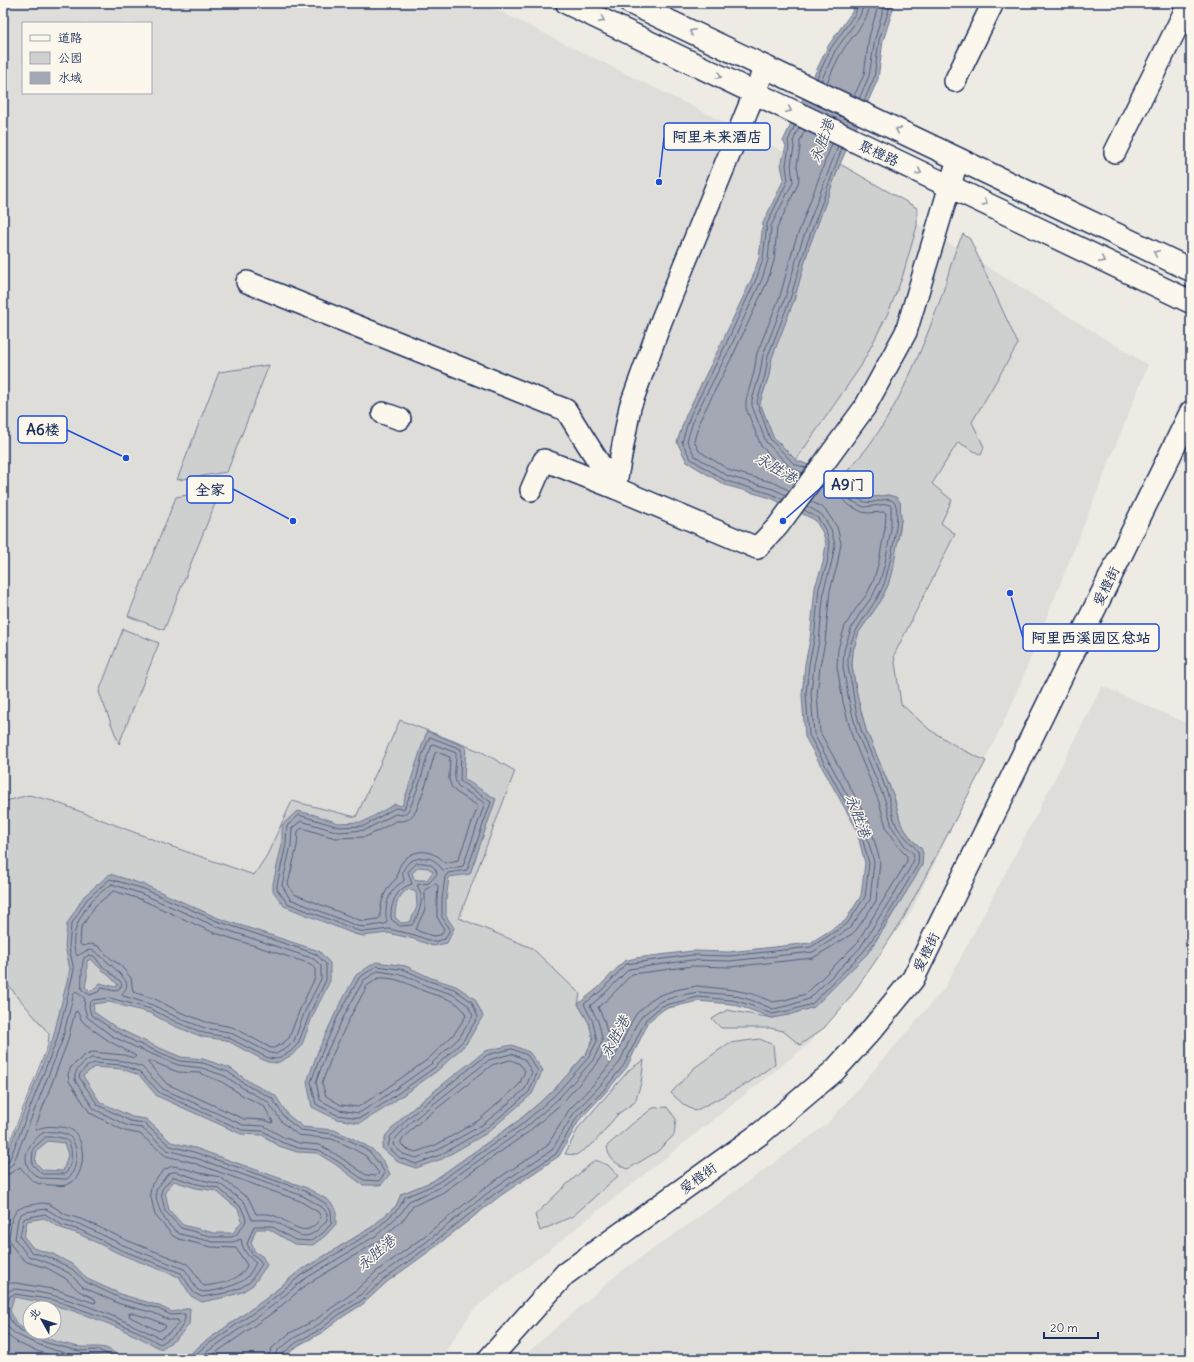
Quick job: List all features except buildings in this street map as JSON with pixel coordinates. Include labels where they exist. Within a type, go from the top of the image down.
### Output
[{"type":"street","name":"聚橙路","points":[[567,3],[1191,302]]},
{"type":"street","name":"聚橙路","points":[[631,3],[1191,270]]},
{"type":"street","points":[[955,81],[993,3]]},
{"type":"street","points":[[1115,152],[1189,3]]},
{"type":"street","points":[[615,488],[630,407],[662,319],[765,67]]},
{"type":"street","points":[[531,490],[544,460],[615,488],[757,548],[778,526],[865,407],[906,332],[958,159]]},
{"type":"street","points":[[247,282],[566,410],[615,488]]},
{"type":"street","name":"爱橙街","points":[[489,1359],[565,1274],[761,1133],[834,1071],[873,1028],[913,979],[1191,412]]},
{"type":"shaded area","points":[[3,3],[483,3],[867,193],[1148,365],[1010,709],[910,914],[809,1044],[473,1310],[441,1359],[3,1359]]},
{"type":"shaded area","points":[[1102,686],[1191,725],[1191,1359],[520,1359],[620,1272],[723,1200],[827,1124],[944,989]]},
{"type":"green space","points":[[840,164],[917,208],[917,226],[902,278],[889,311],[861,366],[796,460],[773,437],[760,403],[769,375],[771,358],[794,300],[809,247]]},
{"type":"green space","points":[[963,234],[970,239],[1018,344],[972,422],[984,447],[981,455],[958,442],[932,484],[952,500],[941,523],[955,534],[894,655],[901,704],[930,730],[961,749],[986,761],[904,917],[849,999],[824,1028],[800,1045],[783,1031],[770,1028],[721,1028],[712,1019],[727,1010],[772,1018],[814,1007],[867,954],[922,865],[921,848],[912,840],[901,824],[894,797],[866,730],[852,667],[853,651],[859,632],[880,602],[888,585],[900,530],[900,502],[888,495],[867,498],[856,492],[848,482],[841,478],[879,432],[899,397],[925,340],[942,294],[955,251]]},
{"type":"green space","points":[[269,365],[227,472],[177,480],[219,372]]},
{"type":"green space","points":[[221,489],[164,630],[128,616],[176,497]]},
{"type":"green space","points":[[123,629],[159,643],[119,744],[99,692]]},
{"type":"green space","points":[[400,720],[482,752],[515,771],[459,918],[532,948],[580,994],[578,1004],[589,1023],[593,1039],[586,1054],[552,1092],[518,1121],[433,1181],[402,1194],[396,1206],[372,1227],[298,1272],[267,1298],[202,1344],[184,1359],[3,1359],[3,1159],[48,1045],[49,1034],[3,979],[3,804],[6,801],[29,795],[53,801],[170,846],[254,875],[267,855],[292,801],[356,817]]},
{"type":"green space","points":[[760,1039],[773,1045],[775,1064],[748,1083],[695,1111],[684,1105],[671,1093],[694,1068],[729,1043]]},
{"type":"green space","points":[[644,1060],[641,1083],[635,1102],[618,1114],[594,1143],[576,1155],[565,1154],[579,1127],[630,1069]]},
{"type":"green space","points":[[667,1107],[676,1119],[674,1135],[658,1151],[628,1169],[611,1158],[607,1146],[653,1108]]},
{"type":"green space","points":[[595,1160],[608,1165],[618,1176],[573,1216],[540,1231],[535,1215]]},
{"type":"water","name":"永胜港","points":[[856,3],[895,3],[883,41],[878,79],[840,164],[809,247],[794,300],[772,358],[769,375],[760,403],[773,437],[796,460],[841,478],[848,482],[856,492],[867,498],[888,495],[896,497],[900,502],[901,520],[894,564],[888,585],[880,602],[859,632],[853,651],[852,667],[866,730],[894,797],[901,824],[912,840],[921,848],[923,853],[922,865],[867,954],[814,1007],[789,1015],[772,1018],[731,1004],[698,1001],[664,1009],[649,1021],[627,1067],[580,1119],[559,1156],[500,1196],[387,1282],[363,1304],[323,1332],[299,1345],[281,1359],[184,1359],[202,1344],[267,1298],[298,1272],[372,1227],[396,1206],[401,1194],[433,1181],[518,1121],[552,1092],[586,1054],[593,1039],[589,1023],[578,1004],[598,988],[624,961],[636,958],[692,951],[729,952],[810,943],[845,921],[861,896],[865,863],[856,828],[805,737],[802,695],[805,664],[810,640],[815,587],[823,563],[826,544],[823,533],[815,520],[771,498],[725,485],[687,462],[677,442],[686,415],[753,276],[759,258],[763,223],[784,179],[781,165],[786,146],[783,141],[828,46],[852,12]]},
{"type":"water","points":[[427,731],[466,747],[464,779],[496,799],[470,874],[449,877],[446,900],[446,916],[454,928],[447,943],[433,946],[414,939],[388,933],[363,936],[354,934],[284,906],[273,891],[273,884],[282,844],[282,825],[297,811],[315,815],[338,823],[363,822],[395,804],[402,806]],"holes":[[[419,867],[428,868],[433,872],[427,880],[414,879],[412,873]],[[408,889],[416,892],[417,907],[410,922],[401,923],[395,917],[396,909],[399,898]]]},
{"type":"water","points":[[110,874],[145,885],[218,918],[319,951],[330,963],[330,981],[313,1015],[301,1047],[292,1055],[277,1063],[267,1062],[226,1040],[203,1037],[174,1026],[150,1013],[109,1002],[93,1004],[94,1012],[117,1028],[181,1057],[203,1059],[230,1068],[251,1083],[275,1095],[288,1115],[303,1127],[334,1130],[372,1149],[384,1162],[390,1174],[381,1185],[363,1185],[335,1164],[317,1153],[297,1152],[279,1146],[262,1135],[241,1134],[157,1096],[139,1075],[122,1069],[94,1067],[83,1076],[100,1102],[132,1117],[146,1119],[171,1142],[195,1148],[307,1188],[328,1200],[336,1209],[336,1224],[325,1236],[313,1245],[294,1244],[269,1229],[256,1229],[251,1243],[255,1252],[262,1256],[267,1265],[253,1285],[242,1292],[202,1302],[191,1296],[179,1277],[120,1254],[79,1234],[61,1228],[44,1218],[27,1221],[24,1237],[33,1248],[53,1254],[75,1266],[87,1279],[123,1295],[157,1305],[172,1312],[190,1308],[189,1325],[176,1339],[161,1349],[122,1329],[81,1313],[62,1308],[62,1300],[29,1300],[14,1297],[10,1310],[16,1323],[22,1328],[22,1340],[53,1340],[81,1347],[102,1347],[107,1348],[116,1354],[120,1359],[10,1359],[3,1357],[3,1164],[53,1038],[70,969],[65,947],[67,924],[84,896]],"holes":[[[91,959],[112,978],[118,985],[115,987],[100,983],[96,988],[90,991],[85,987],[87,977],[87,961]],[[48,1141],[64,1143],[68,1155],[63,1171],[43,1170],[35,1162],[37,1150]],[[174,1181],[196,1188],[216,1191],[238,1209],[242,1221],[233,1233],[214,1233],[183,1225],[169,1210],[165,1192]]]},
{"type":"water","points":[[376,962],[406,966],[431,978],[456,986],[475,999],[483,1016],[466,1044],[437,1071],[382,1110],[360,1123],[336,1119],[312,1107],[307,1082],[318,1051],[335,1014],[356,975]]},
{"type":"water","points":[[512,1045],[529,1052],[543,1070],[532,1094],[487,1133],[442,1159],[416,1168],[398,1162],[382,1148],[386,1135],[405,1115],[428,1096],[485,1051]]},
{"type":"place","name":"阿里未来酒店","points":[[659,182]]},
{"type":"place","name":"A6楼","points":[[126,458]]},
{"type":"place","name":"全家","points":[[293,521]]},
{"type":"place","name":"A9门","points":[[783,521]]},
{"type":"place","name":"阿里西溪园区总站","points":[[1010,593]]}]
